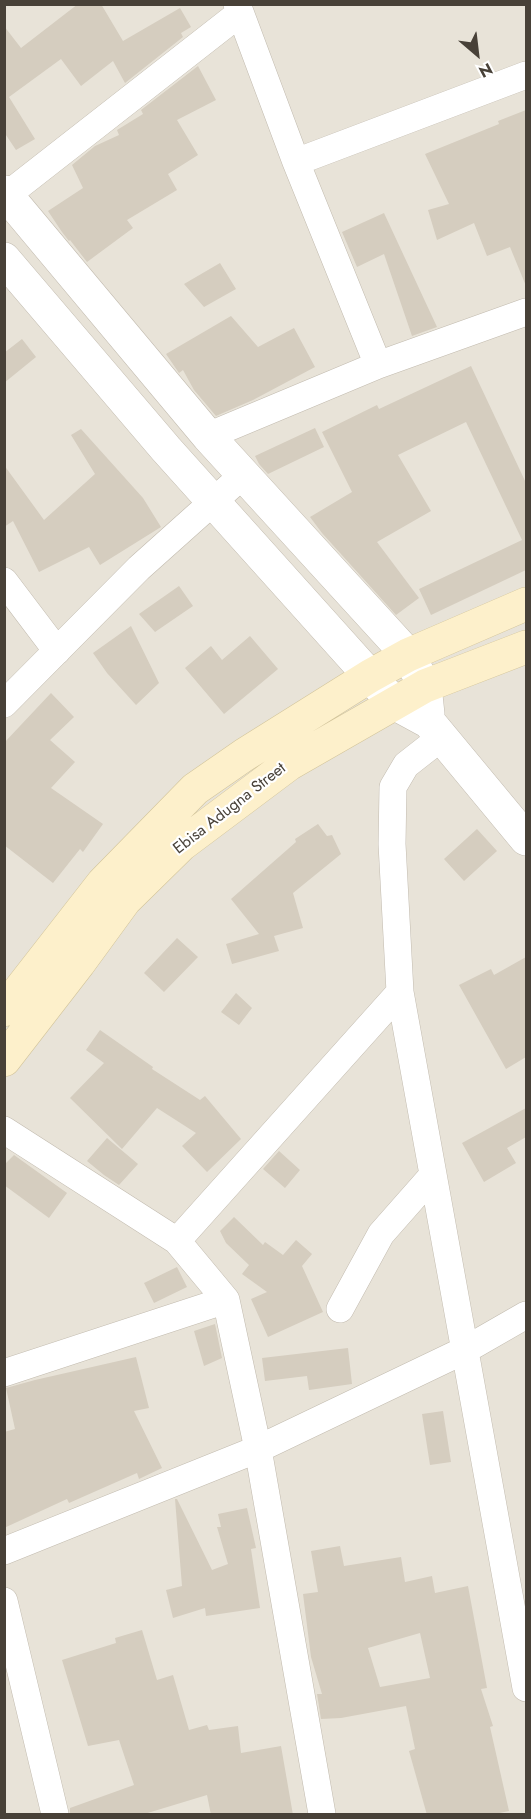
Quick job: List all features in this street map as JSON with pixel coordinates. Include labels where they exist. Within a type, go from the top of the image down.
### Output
[{"type":"main road","name":"Ebisa Adugna Street","points":[[4,1010],[103,883],[195,789],[244,755],[370,676],[408,655],[526,604]]},
{"type":"main road","name":"Ebisa Adugna Street","points":[[4,1060],[124,900],[181,845],[289,764],[425,686],[526,647]]},
{"type":"street","points":[[378,364],[296,162],[239,9],[6,194],[207,436],[408,655],[425,686],[436,729]]},
{"type":"street","points":[[296,162],[526,75]]},
{"type":"street","points":[[4,259],[166,449],[394,704],[436,729],[526,839]]},
{"type":"street","points":[[207,436],[378,364],[526,312]]},
{"type":"street","points":[[4,704],[139,568],[243,475]]},
{"type":"street","points":[[4,581],[57,651]]},
{"type":"street","points":[[436,729],[406,765],[393,787],[392,844],[400,992],[526,1688]]},
{"type":"street","points":[[177,1241],[400,992]]},
{"type":"street","points":[[4,1130],[177,1241],[226,1300],[258,1449],[322,1815]]},
{"type":"street","points":[[340,1309],[381,1234],[434,1175]]},
{"type":"street","points":[[4,1373],[226,1300]]},
{"type":"street","points":[[4,1551],[258,1449],[465,1350],[526,1315]]},
{"type":"street","points":[[4,1601],[55,1815]]},
{"type":"shaded area","points":[[5,5],[526,5],[526,1814],[5,1814]]},
{"type":"building","points":[[78,4],[101,4],[123,41],[180,8],[191,27],[181,33],[183,37],[125,83],[113,61],[81,86],[61,59],[9,97],[35,139],[16,150],[4,132],[4,26],[21,48]]},
{"type":"building","points":[[198,66],[216,100],[177,120],[198,155],[168,174],[177,190],[127,220],[133,228],[87,262],[48,211],[83,188],[72,165],[95,146],[119,135],[117,130],[143,114],[141,110]]},
{"type":"building","points":[[526,110],[526,286],[510,247],[487,256],[474,223],[437,240],[428,210],[449,204],[425,154],[499,124],[498,121]]},
{"type":"building","points":[[384,213],[437,327],[412,336],[384,254],[357,267],[342,232]]},
{"type":"building","points":[[220,263],[236,289],[204,307],[184,284]]},
{"type":"building","points":[[231,316],[258,347],[294,328],[315,367],[253,400],[216,416],[194,390],[183,370],[179,373],[166,354]]},
{"type":"building","points":[[22,339],[36,357],[4,383],[4,353]]},
{"type":"building","points":[[471,366],[526,483],[526,570],[431,615],[419,589],[522,540],[466,422],[398,455],[431,511],[377,542],[419,598],[396,615],[310,517],[352,492],[322,432],[377,405],[379,409]]},
{"type":"building","points":[[315,428],[324,447],[268,474],[259,464],[255,456]]},
{"type":"building","points":[[81,429],[143,498],[161,527],[100,565],[89,547],[39,572],[13,521],[4,527],[4,465],[44,520],[95,474],[71,435]]},
{"type":"building","points":[[179,586],[193,606],[155,632],[139,614]]},
{"type":"building","points":[[131,626],[159,683],[136,705],[107,673],[93,653]]},
{"type":"building","points":[[250,636],[278,669],[224,714],[185,668],[211,646],[222,660]]},
{"type":"building","points":[[51,693],[74,717],[50,740],[75,762],[51,788],[103,824],[83,852],[80,849],[53,883],[4,845],[4,743]]},
{"type":"building","points":[[318,824],[327,836],[332,835],[341,854],[293,893],[303,928],[274,936],[279,951],[232,964],[226,944],[259,934],[231,899],[296,842],[295,839]]},
{"type":"building","points":[[477,829],[497,851],[464,881],[444,859]]},
{"type":"building","points":[[177,938],[198,957],[164,992],[144,973]]},
{"type":"building","points":[[526,957],[526,1057],[506,1069],[459,985],[491,969],[494,975]]},
{"type":"building","points":[[236,993],[252,1008],[239,1025],[221,1012]]},
{"type":"building","points":[[100,1030],[153,1067],[152,1069],[200,1100],[205,1096],[241,1139],[207,1172],[182,1146],[196,1133],[157,1108],[122,1149],[70,1098],[104,1063],[86,1050]]},
{"type":"building","points":[[526,1108],[526,1137],[507,1148],[516,1163],[484,1182],[462,1143]]},
{"type":"building","points":[[107,1138],[138,1164],[119,1185],[87,1161]]},
{"type":"building","points":[[279,1151],[300,1170],[285,1188],[263,1169]]},
{"type":"building","points":[[14,1155],[67,1193],[49,1218],[4,1185],[4,1165]]},
{"type":"building","points":[[234,1217],[263,1245],[265,1242],[283,1255],[296,1240],[312,1254],[302,1266],[323,1312],[268,1337],[251,1299],[267,1292],[242,1274],[249,1265],[226,1243],[220,1231]]},
{"type":"building","points":[[177,1267],[187,1287],[154,1303],[144,1283]]},
{"type":"building","points":[[215,1324],[222,1358],[204,1366],[194,1331]]},
{"type":"building","points":[[348,1348],[352,1384],[309,1390],[307,1376],[265,1381],[262,1358]]},
{"type":"building","points":[[136,1357],[149,1408],[134,1411],[162,1468],[139,1479],[137,1473],[69,1503],[67,1499],[4,1528],[4,1432],[15,1429],[6,1388]]},
{"type":"building","points":[[443,1411],[451,1462],[430,1465],[422,1414]]},
{"type":"building","points":[[175,1499],[212,1570],[228,1564],[217,1527],[221,1527],[218,1514],[247,1508],[256,1548],[251,1549],[260,1608],[206,1616],[205,1608],[173,1618],[166,1590],[182,1586]]},
{"type":"building","points":[[340,1546],[344,1566],[401,1557],[405,1582],[432,1576],[435,1593],[468,1586],[487,1688],[481,1689],[493,1726],[490,1727],[509,1811],[490,1815],[427,1815],[409,1751],[415,1749],[406,1706],[341,1718],[321,1719],[317,1694],[322,1694],[311,1657],[303,1594],[318,1592],[311,1551]],"holes":[[[420,1633],[430,1678],[380,1687],[368,1648]]]},
{"type":"building","points":[[142,1630],[157,1680],[173,1675],[189,1730],[207,1725],[209,1730],[238,1726],[241,1753],[281,1746],[293,1815],[211,1815],[207,1795],[141,1815],[70,1815],[70,1808],[134,1785],[119,1740],[88,1746],[62,1660],[116,1643],[115,1638]]}]
